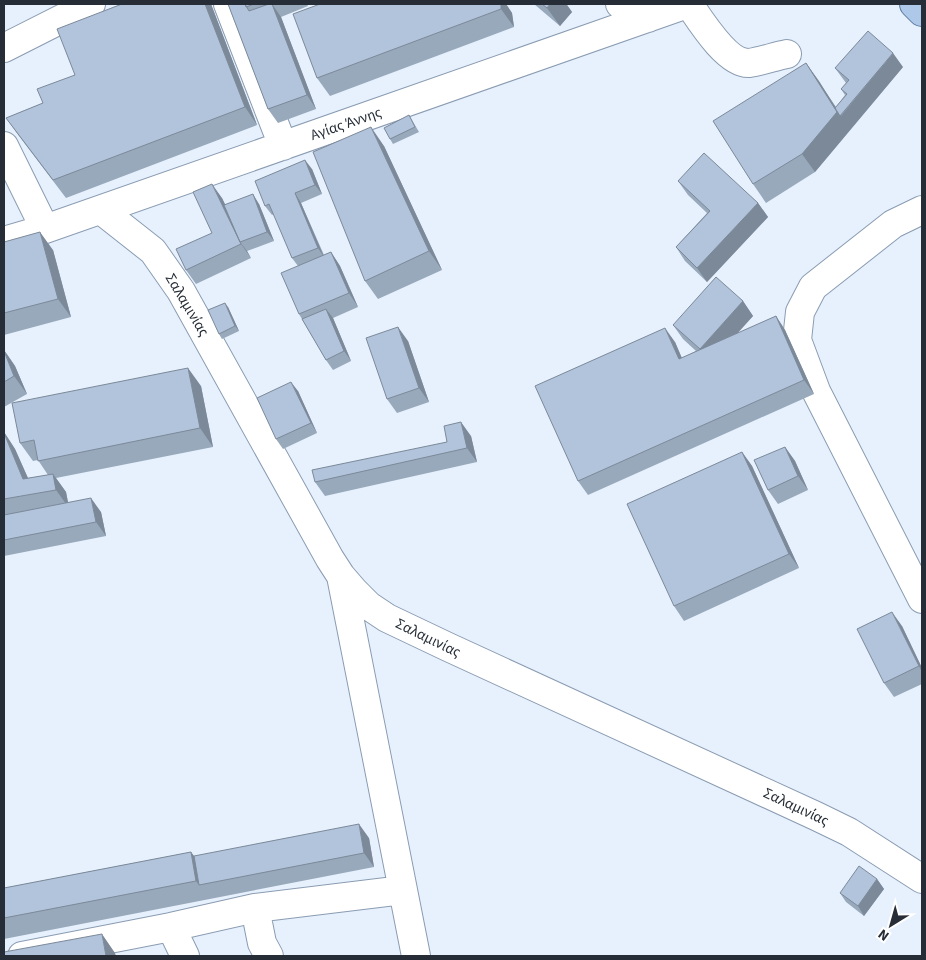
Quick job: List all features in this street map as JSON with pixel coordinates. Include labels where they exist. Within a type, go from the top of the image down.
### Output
[{"type":"main road","points":[[914,4],[922,12]]},
{"type":"street","points":[[4,48],[91,4]]},
{"type":"street","points":[[228,4],[283,146]]},
{"type":"street","points":[[620,4],[632,7],[648,18]]},
{"type":"street","points":[[688,4],[711,35],[734,58],[747,63],[787,54]]},
{"type":"street","name":"Αγίας Άννης","points":[[4,241],[101,210],[688,4]]},
{"type":"street","points":[[4,146],[45,229]]},
{"type":"street","name":"Σαλαμινίας","points":[[101,210],[153,251],[181,290],[330,558],[341,576],[369,606],[387,618],[457,651],[849,832],[922,879]]},
{"type":"street","points":[[922,210],[893,224],[812,287],[800,312],[797,340],[816,391],[922,599]]},
{"type":"street","points":[[341,576],[416,956]]},
{"type":"street","points":[[22,956],[171,927],[255,908],[402,890]]},
{"type":"street","points":[[255,908],[262,943],[269,956]]},
{"type":"street","points":[[171,927],[185,956]]},
{"type":"shaded area","points":[[4,4],[900,4],[922,23],[922,956],[4,956]]},
{"type":"building","points":[[122,4],[205,4],[245,107],[53,180],[6,118],[43,103],[37,89],[75,75],[57,29]]},
{"type":"building","points":[[228,4],[245,4],[249,11],[272,4],[307,95],[268,109]]},
{"type":"building","points":[[320,4],[501,4],[501,9],[317,78],[293,14]]},
{"type":"building","points":[[542,4],[550,4],[547,8]]},
{"type":"building","points":[[868,31],[893,53],[840,116],[835,108],[847,94],[841,89],[849,80],[835,68]]},
{"type":"building","points":[[806,63],[837,112],[802,154],[753,184],[713,121]]},
{"type":"building","points":[[409,115],[415,127],[390,139],[384,128]]},
{"type":"building","points":[[371,127],[429,251],[365,281],[313,152]]},
{"type":"building","points":[[704,153],[758,203],[697,268],[676,247],[710,211],[678,181]]},
{"type":"building","points":[[305,160],[315,185],[295,193],[318,248],[292,258],[269,204],[265,206],[255,181]]},
{"type":"building","points":[[212,184],[241,244],[186,270],[176,249],[212,233],[193,192]]},
{"type":"building","points":[[253,194],[267,232],[240,242],[224,205]]},
{"type":"building","points":[[40,232],[58,299],[4,313],[4,242]]},
{"type":"building","points":[[331,252],[349,293],[299,314],[281,273]]},
{"type":"building","points":[[716,277],[743,301],[700,349],[673,325]]},
{"type":"building","points":[[225,303],[235,326],[219,334],[208,310]]},
{"type":"building","points":[[326,309],[344,351],[326,360],[302,319]]},
{"type":"building","points":[[776,316],[804,380],[578,481],[535,386],[665,328],[679,359]]},
{"type":"building","points":[[398,327],[419,388],[387,399],[366,338]]},
{"type":"building","points":[[4,351],[14,376],[4,382]]},
{"type":"building","points":[[188,368],[200,428],[38,461],[34,440],[20,443],[12,403]]},
{"type":"building","points":[[291,382],[311,423],[276,439],[257,398]]},
{"type":"building","points":[[461,422],[467,448],[315,482],[312,470],[447,442],[444,426]]},
{"type":"building","points":[[4,433],[23,479],[53,474],[56,490],[4,499]]},
{"type":"building","points":[[785,447],[798,476],[768,490],[754,460]]},
{"type":"building","points":[[742,452],[789,554],[674,606],[627,504]]},
{"type":"building","points":[[91,498],[96,522],[4,540],[4,515]]},
{"type":"building","points":[[892,612],[919,666],[884,683],[857,629]]},
{"type":"building","points":[[359,824],[364,853],[199,885],[194,856]]},
{"type":"building","points":[[191,852],[196,881],[4,918],[4,888]]},
{"type":"building","points":[[859,866],[877,879],[858,906],[840,893]]},
{"type":"building","points":[[102,934],[106,956],[4,956],[4,952]]}]
